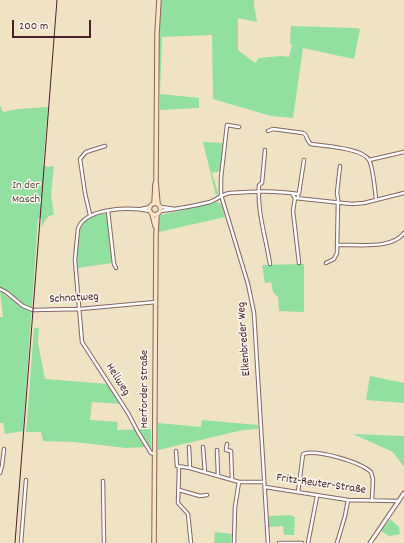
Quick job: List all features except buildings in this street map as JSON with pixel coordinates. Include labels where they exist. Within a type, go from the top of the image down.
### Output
[{"type":"main road","points":[[152,212],[158,206],[156,181],[159,0]]},
{"type":"main road","points":[[152,212],[158,206]]},
{"type":"main road","name":"Herforder Straße","points":[[152,212],[156,235],[154,543]]},
{"type":"street","name":"Elkenbreder Weg","points":[[239,127],[227,125],[221,178],[221,196],[248,284],[254,313],[268,543]]},
{"type":"street","points":[[268,131],[303,132],[307,136],[308,142],[311,144],[360,152],[364,154],[369,160],[376,199]]},
{"type":"street","points":[[105,146],[86,152],[80,159],[90,215],[108,211],[140,209],[152,212]]},
{"type":"street","points":[[264,150],[262,183],[259,185],[258,191],[260,215],[270,264]]},
{"type":"street","points":[[369,160],[404,152]]},
{"type":"street","points":[[299,263],[293,211],[295,197],[299,193],[304,160]]},
{"type":"street","points":[[326,263],[336,257],[337,193],[340,166]]},
{"type":"street","points":[[158,206],[175,209],[210,202],[230,193],[258,191],[279,191],[291,193],[295,197],[357,204],[404,193]]},
{"type":"street","points":[[108,211],[114,264],[116,268]]},
{"type":"street","name":"Hellweg","points":[[90,215],[82,221],[78,229],[75,260],[82,342],[128,413],[145,445],[151,453],[155,454]]},
{"type":"street","points":[[337,244],[386,244],[397,240],[404,233]]},
{"type":"street","name":"Schnatweg","points":[[0,289],[23,306],[30,309],[80,309],[156,302]]},
{"type":"street","points":[[227,444],[226,450],[231,451],[232,480]]},
{"type":"street","points":[[189,447],[190,468]]},
{"type":"street","points":[[203,447],[204,472]]},
{"type":"street","points":[[0,472],[4,449]]},
{"type":"street","points":[[217,450],[218,476]]},
{"type":"street","points":[[176,451],[176,466],[179,467],[178,503],[188,514],[191,543]]},
{"type":"street","points":[[298,492],[303,454],[326,455],[349,461],[364,467],[371,472],[373,480],[372,501]]},
{"type":"street","points":[[179,467],[190,468],[239,482],[264,482]]},
{"type":"street","points":[[20,543],[26,480]]},
{"type":"street","points":[[103,482],[104,543]]},
{"type":"street","points":[[234,543],[235,507],[239,482]]},
{"type":"street","name":"Fritz-Reuter-Straße","points":[[264,487],[348,500],[399,501]]},
{"type":"street","points":[[179,490],[200,496],[207,495]]},
{"type":"street","points":[[370,543],[404,493]]},
{"type":"street","points":[[308,543],[317,496]]},
{"type":"street","points":[[337,543],[346,516],[348,500]]},
{"type":"street","points":[[279,543],[302,543]]},
{"type":"green space","points":[[161,0],[254,0],[257,22],[238,18],[238,50],[255,63],[259,58],[282,56],[289,57],[292,45],[290,44],[291,26],[360,29],[354,59],[303,48],[293,118],[271,116],[213,99],[212,35],[162,37],[160,94],[199,98],[199,108],[160,110],[159,42]]},
{"type":"green space","name":"In der Masch","points":[[0,105],[3,112],[18,109],[48,107],[43,165],[47,167],[54,166],[51,195],[54,215],[47,218],[41,228],[42,218],[38,219],[23,431],[5,434],[3,423],[0,423],[0,317],[3,317],[0,291],[23,308],[24,306],[0,288]]},
{"type":"green space","points":[[203,142],[224,143],[221,171],[212,173],[218,193],[216,196]]},
{"type":"green space","points":[[217,202],[221,204],[225,217],[159,232],[159,217],[161,215]]},
{"type":"green space","points":[[107,213],[112,263],[78,268],[78,244],[80,231],[84,222],[89,218]]},
{"type":"green space","points":[[304,264],[304,312],[279,311],[278,297],[273,292],[271,282],[265,283],[262,265]]},
{"type":"green space","points":[[34,328],[39,328],[38,343],[45,379],[108,384],[121,404],[92,402],[90,420],[118,422],[117,430],[151,429],[151,452],[145,447],[126,448],[74,442],[43,441],[41,432],[26,432]]},
{"type":"green space","points":[[370,376],[404,383],[404,403],[366,400]]},
{"type":"green space","points":[[202,420],[258,425],[258,429],[243,430],[158,450],[158,423],[201,427]]},
{"type":"green space","points":[[353,434],[404,436],[404,467],[393,452]]},
{"type":"green space","points":[[290,515],[295,517],[294,535],[284,535],[283,526],[269,527],[269,516]]},
{"type":"green space","points":[[390,519],[399,527],[400,534],[389,536],[381,531]]},
{"type":"green space","points":[[215,532],[232,534],[231,543],[214,543]]},
{"type":"railway","points":[[15,543],[57,0]]}]
